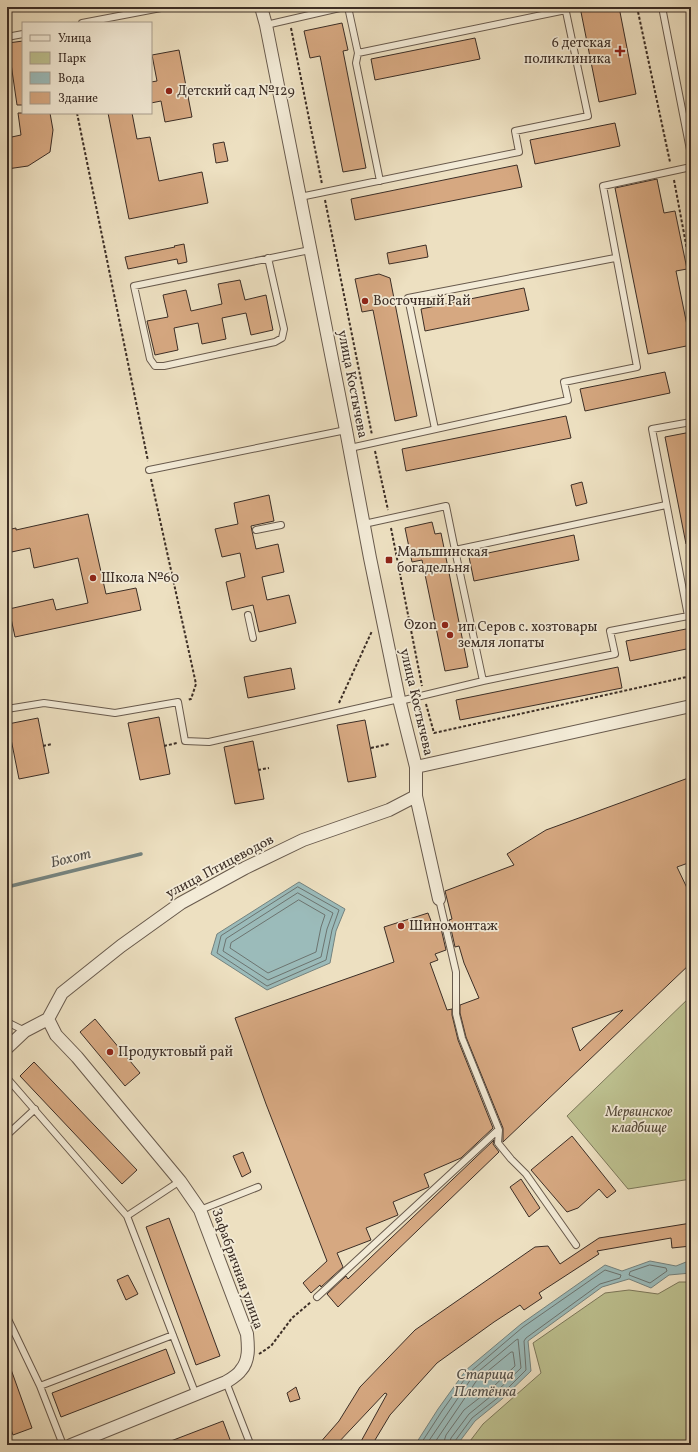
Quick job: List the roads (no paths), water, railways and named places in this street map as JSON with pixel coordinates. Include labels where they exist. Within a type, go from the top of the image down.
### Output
[{"type":"street","name":"улица Костычева","points":[[261,7],[266,25],[381,611],[416,767],[416,796],[439,899]]},
{"type":"street","name":"улица Костычева","points":[[416,767],[691,706]]},
{"type":"street","name":"улица Птицеводов","points":[[48,1019],[62,993],[120,946],[181,903],[245,868],[303,840],[389,810],[416,796]]},
{"type":"street","points":[[7,1048],[25,1031],[48,1019]]},
{"type":"street","name":"Зафабричная улица","points":[[48,1019],[56,1035],[77,1057],[180,1180],[200,1210],[247,1334],[249,1347],[245,1365],[241,1371],[226,1382]]},
{"type":"street","points":[[71,1445],[226,1382]]},
{"type":"lane","points":[[87,22],[166,7]]},
{"type":"lane","points":[[266,25],[344,7]]},
{"type":"lane","points":[[348,7],[358,53],[356,63],[380,181]]},
{"type":"lane","points":[[662,7],[691,154]]},
{"type":"lane","points":[[300,197],[519,152],[515,131],[588,116],[565,9],[358,53]]},
{"type":"lane","points":[[7,37],[22,34]]},
{"type":"lane","points":[[350,448],[568,400],[564,382],[638,367],[603,186],[691,167]]},
{"type":"lane","points":[[268,258],[284,329],[282,338],[274,342],[179,363],[155,366],[150,359],[134,286],[268,258],[310,250]]},
{"type":"lane","points":[[435,429],[408,298],[616,258]]},
{"type":"lane","points":[[7,709],[44,703],[115,714],[178,702],[185,741],[209,742],[483,681],[615,654],[610,631],[688,616],[652,429],[691,422]]},
{"type":"lane","points":[[149,470],[346,430]]},
{"type":"lane","points":[[455,550],[666,505]]},
{"type":"lane","points":[[364,524],[446,506],[483,681]]},
{"type":"lane","points":[[256,530],[281,525]]},
{"type":"lane","points":[[248,615],[253,638]]},
{"type":"lane","points":[[439,899],[456,972],[456,1014],[462,1038],[498,1130],[498,1143],[526,1174],[576,1245]]},
{"type":"lane","points":[[7,1022],[25,1031]]},
{"type":"lane","points":[[7,1078],[127,1216],[196,1395]]},
{"type":"lane","points":[[7,1135],[35,1109]]},
{"type":"lane","points":[[316,1298],[498,1130]]},
{"type":"lane","points":[[127,1216],[180,1180]]},
{"type":"lane","points":[[200,1210],[258,1187]]},
{"type":"lane","points":[[7,1317],[40,1386],[63,1445]]},
{"type":"lane","points":[[40,1386],[173,1335]]},
{"type":"lane","points":[[226,1382],[249,1440],[247,1445]]},
{"type":"water","points":[[299,882],[345,909],[336,931],[330,963],[267,990],[211,954],[217,934]]},
{"type":"water","name":"Старица Плетёнка","points":[[691,1260],[691,1273],[669,1275],[651,1288],[629,1279],[602,1287],[528,1341],[531,1371],[502,1399],[475,1421],[457,1445],[415,1445],[438,1409],[466,1370],[521,1324],[605,1265],[622,1271],[650,1261],[676,1266]]},
{"type":"waterway","name":"Бохот","points":[[7,887],[141,854]]},
{"type":"place","name":"6 детская поликлиника","points":[[620,51]]},
{"type":"place","name":"Детский сад №129","points":[[169,91]]},
{"type":"place","name":"Восточный Рай","points":[[365,301]]},
{"type":"place","name":"Мальшинская богадельня","points":[[389,560]]},
{"type":"place","name":"Школа №60","points":[[93,578]]},
{"type":"place","name":"Ozon","points":[[445,625]]},
{"type":"place","name":"ип Серов с. хозтовары земля лопаты","points":[[450,635]]},
{"type":"place","name":"Шиномонтаж","points":[[401,926]]},
{"type":"place","name":"Продуктовый рай","points":[[110,1052]]},
{"type":"park label","name":"Мервинское кладбище","points":[[639,1120]]}]
